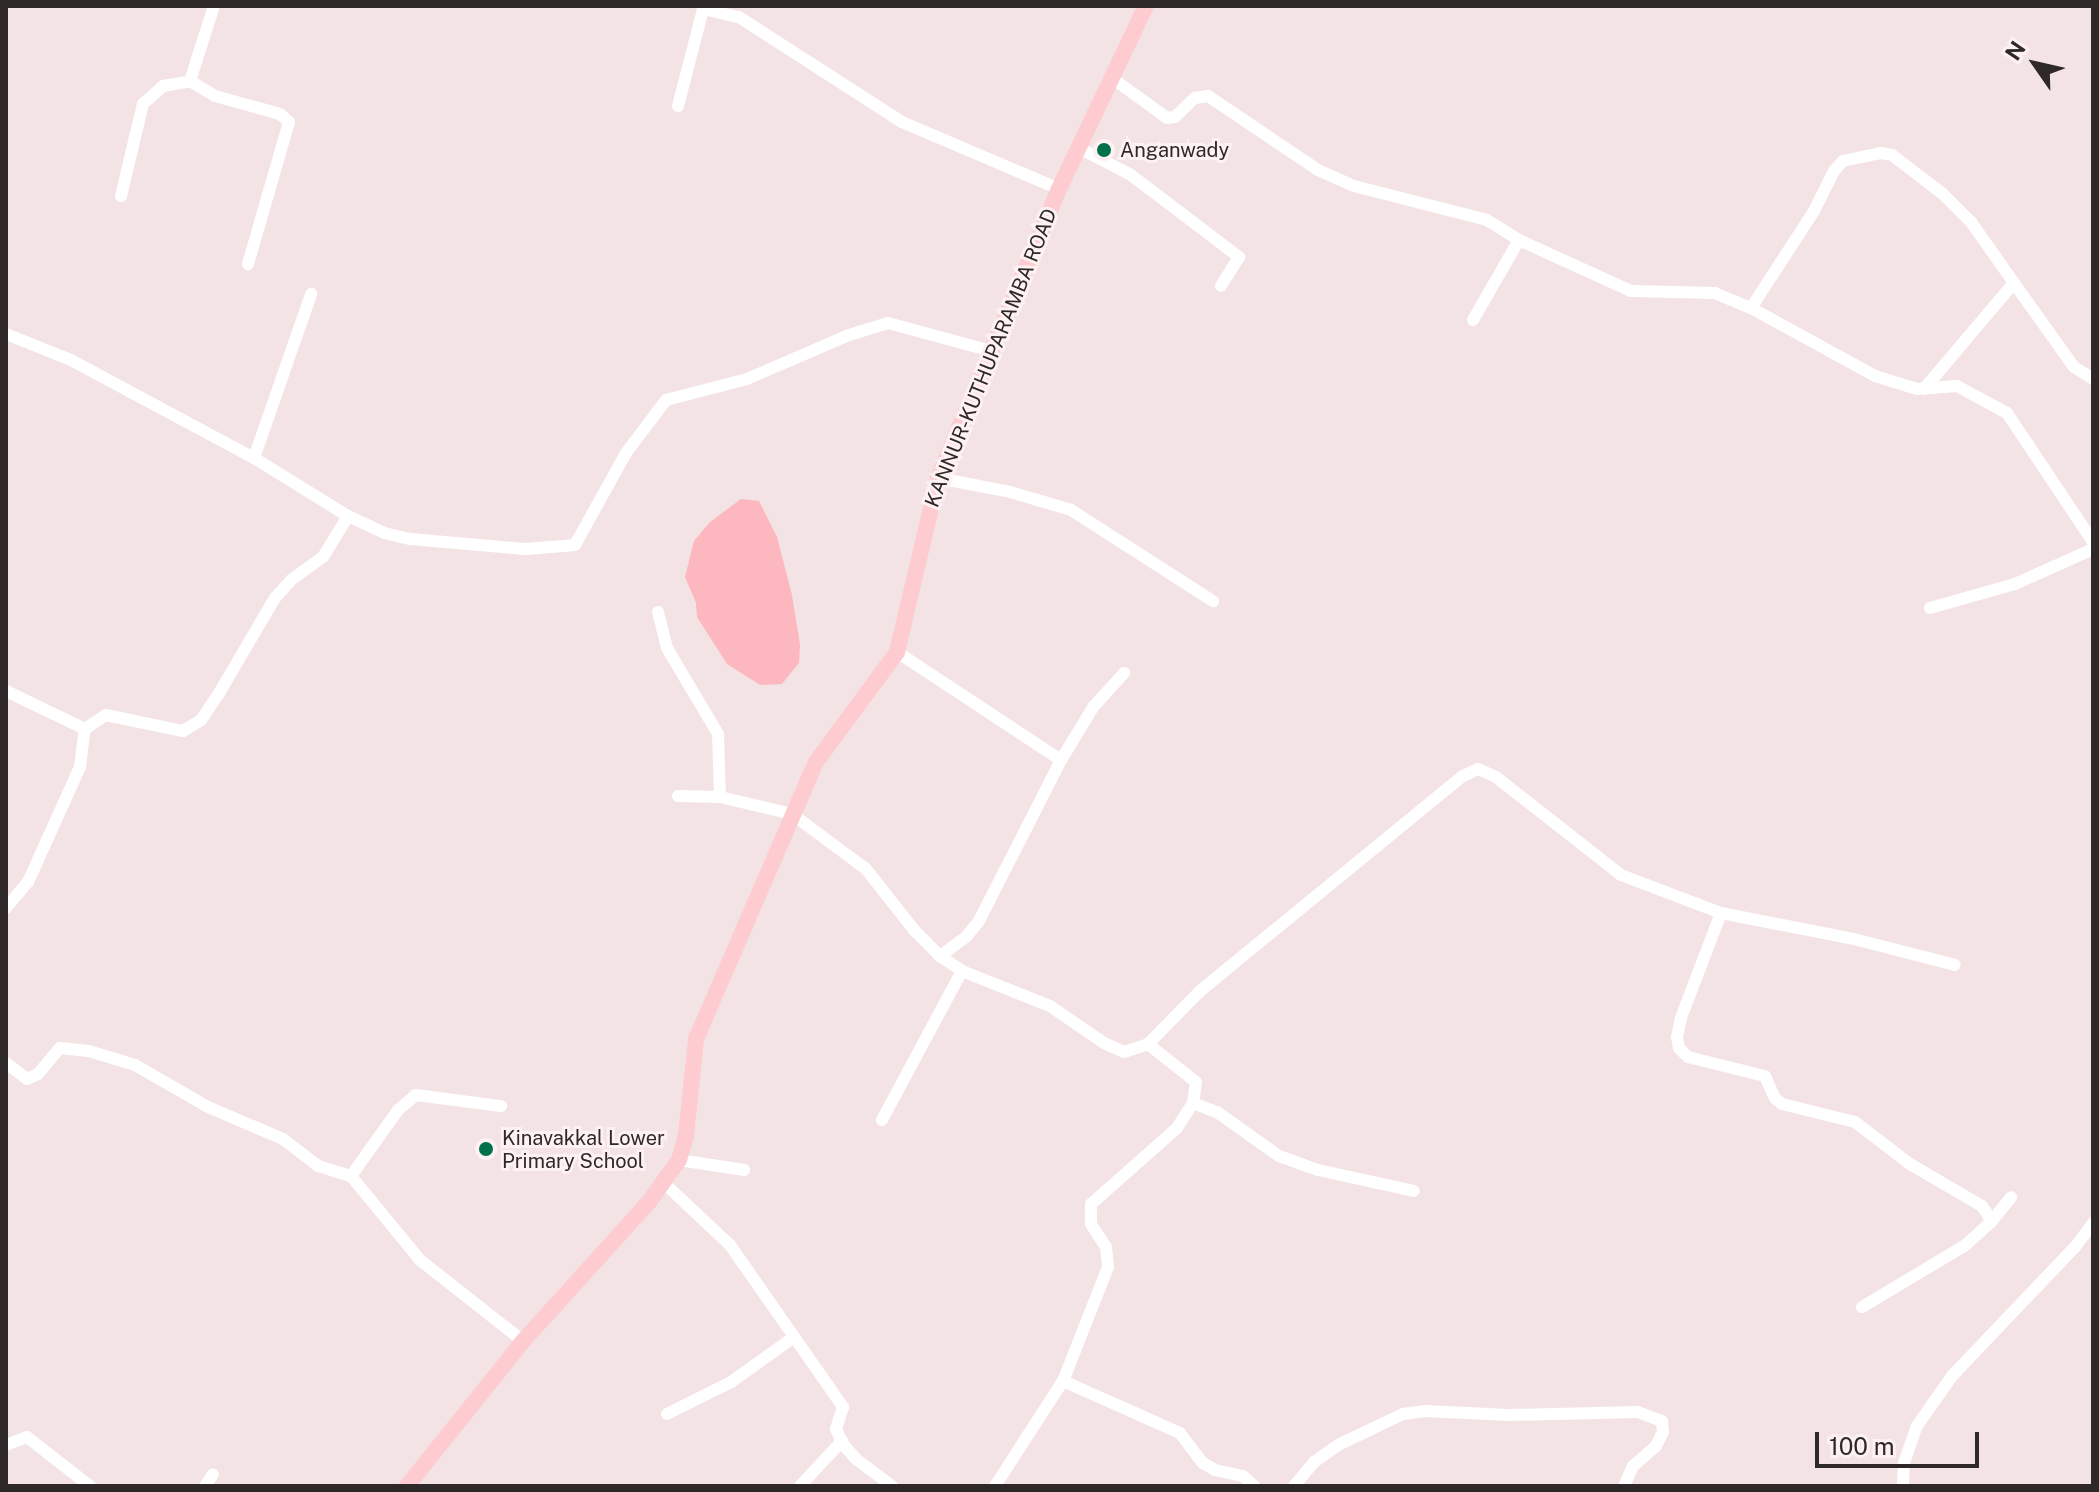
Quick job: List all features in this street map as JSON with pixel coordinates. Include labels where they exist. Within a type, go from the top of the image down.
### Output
[{"type":"main road","name":"KANNUR-KUTHUPARAMBA ROAD","points":[[407,1486],[523,1341],[664,1183],[679,1160],[686,1136],[696,1039],[816,762],[897,652],[938,478],[1059,189],[1146,6]]},
{"type":"street","points":[[190,81],[214,6]]},
{"type":"street","points":[[678,106],[704,7],[739,17],[902,122],[1059,189]]},
{"type":"street","points":[[1112,78],[1167,118],[1175,117],[1195,98],[1208,96],[1318,170],[1354,186],[1487,220],[1519,240],[1631,291],[1715,293],[1751,308],[1875,376],[1924,389],[1957,386],[2007,413],[2093,542]]},
{"type":"street","points":[[121,196],[143,104],[163,86],[190,81],[215,96],[280,114],[289,122],[248,264]]},
{"type":"street","points":[[1079,148],[1131,175],[1239,257],[1221,286]]},
{"type":"street","points":[[1751,308],[1843,161],[1880,153],[1892,155],[1943,194],[1971,222],[2074,367],[2093,379]]},
{"type":"street","points":[[1473,320],[1519,240]]},
{"type":"street","points":[[1924,389],[2014,283]]},
{"type":"street","points":[[254,458],[311,294]]},
{"type":"street","points":[[6,334],[71,360],[254,458],[348,516],[384,533],[411,539],[526,549],[575,545],[626,453],[666,400],[747,379],[849,335],[888,323],[991,351]]},
{"type":"street","points":[[938,478],[1010,492],[1071,510],[1213,601]]},
{"type":"street","points":[[6,908],[28,882],[80,767],[85,729],[106,715],[183,731],[201,720],[275,598],[291,580],[323,557],[348,516]]},
{"type":"street","points":[[1930,608],[2015,584],[2093,549]]},
{"type":"street","points":[[658,612],[667,648],[718,734],[720,797]]},
{"type":"street","points":[[897,652],[1061,760]]},
{"type":"street","points":[[940,956],[967,936],[979,921],[1061,760],[1094,706],[1124,673]]},
{"type":"street","points":[[6,691],[85,729]]},
{"type":"street","points":[[678,796],[720,797],[792,814],[866,869],[914,930],[940,956],[962,971],[1050,1006],[1104,1043],[1124,1052],[1148,1044],[1200,991],[1463,776],[1478,769],[1496,777],[1621,875],[1721,913],[1854,939],[1955,965]]},
{"type":"street","points":[[1721,913],[1685,1006],[1677,1037],[1679,1048],[1688,1057],[1765,1076],[1775,1098],[1782,1104],[1855,1122],[1910,1164],[1982,1206],[1991,1222]]},
{"type":"street","points":[[882,1120],[962,971]]},
{"type":"street","points":[[995,1486],[1063,1381],[1108,1267],[1106,1247],[1091,1224],[1091,1204],[1177,1128],[1193,1103],[1196,1082],[1148,1044]]},
{"type":"street","points":[[6,1063],[27,1079],[38,1074],[60,1048],[89,1051],[135,1065],[208,1107],[283,1139],[318,1166],[351,1176],[420,1260],[523,1341]]},
{"type":"street","points":[[351,1176],[398,1110],[416,1095],[501,1106]]},
{"type":"street","points":[[1193,1103],[1217,1112],[1279,1156],[1318,1170],[1414,1191]]},
{"type":"street","points":[[679,1160],[744,1170]]},
{"type":"street","points":[[664,1183],[730,1245],[843,1407],[836,1429],[842,1441],[856,1459],[892,1486]]},
{"type":"street","points":[[1862,1307],[1964,1246],[1991,1222],[2011,1197]]},
{"type":"street","points":[[1903,1486],[1904,1463],[1917,1426],[1952,1376],[2075,1247],[2093,1223]]},
{"type":"street","points":[[667,1414],[731,1382],[793,1338]]},
{"type":"street","points":[[1063,1381],[1180,1433],[1203,1463],[1215,1470],[1243,1476],[1254,1486]]},
{"type":"street","points":[[1294,1486],[1314,1462],[1340,1444],[1403,1414],[1425,1411],[1509,1415],[1638,1412],[1662,1421],[1663,1432],[1656,1446],[1633,1466],[1624,1486]]},
{"type":"street","points":[[6,1445],[27,1437],[90,1486]]},
{"type":"street","points":[[800,1486],[842,1441]]},
{"type":"street","points":[[205,1486],[213,1474]]},
{"type":"shaded area","points":[[741,499],[759,501],[777,537],[792,595],[800,645],[799,663],[782,684],[760,685],[727,664],[697,617],[696,603],[685,577],[694,541],[710,522]]},
{"type":"place","name":"Anganwady","points":[[1104,150]]},
{"type":"place","name":"Kinavakkal Lower Primary School","points":[[486,1149]]}]
